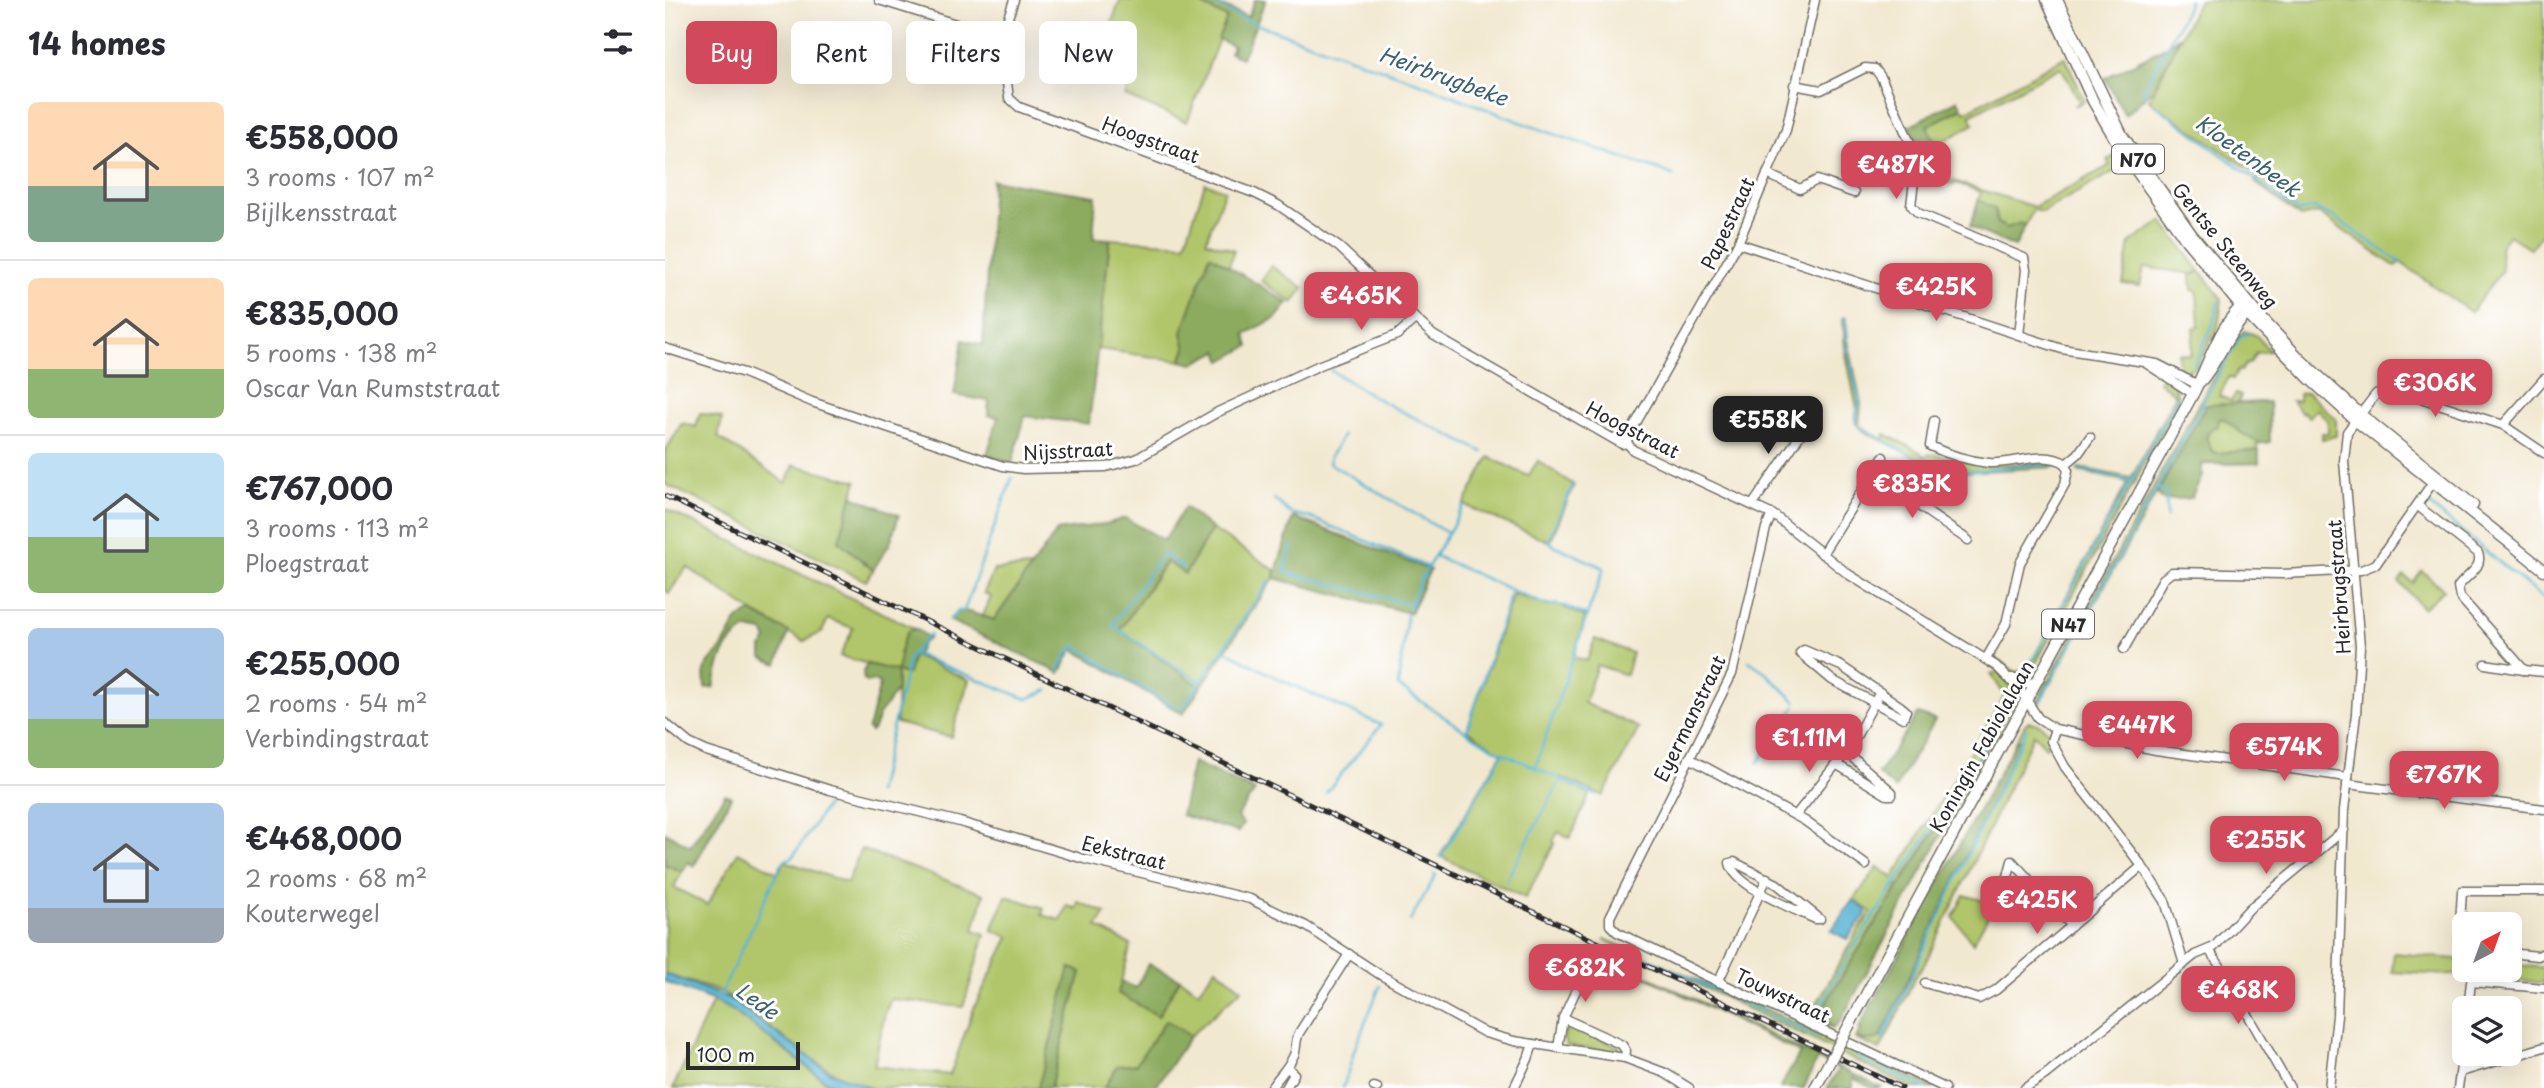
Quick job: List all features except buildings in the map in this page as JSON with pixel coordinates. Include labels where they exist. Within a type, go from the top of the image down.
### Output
[{"type":"main road","name":"Gentse Steenweg","points":[[2047,0],[2094,101],[2121,149],[2186,240],[2329,397],[2425,467],[2544,563]]},
{"type":"main road","name":"Gentse Steenweg","points":[[2057,0],[2122,135],[2247,308],[2358,417],[2433,482]]},
{"type":"main road","name":"Koningin Fabiolalaan","points":[[1815,1088],[2196,389],[2247,308]]},
{"type":"main road","name":"N70","points":[[2433,482],[2544,570]]},
{"type":"street","points":[[879,0],[946,21]]},
{"type":"street","points":[[1007,21],[1014,0]]},
{"type":"street","name":"Papestraat","points":[[1627,443],[1627,437],[1738,243],[1786,130],[1815,0]]},
{"type":"street","points":[[1794,85],[1821,90],[1865,68],[1875,69],[1915,154],[1911,205],[1918,213],[2024,258],[2026,270],[2019,335]]},
{"type":"street","name":"Hoogstraat","points":[[1007,84],[1009,98],[1019,107],[1254,193],[1278,205],[1339,247],[1433,335],[1622,444],[1627,443],[1633,450],[1772,514],[1848,574],[2007,674],[2038,718],[2055,729]]},
{"type":"street","points":[[1767,174],[1800,189],[1817,180],[1854,193]]},
{"type":"street","points":[[1738,243],[2062,349],[2144,362],[2196,389]]},
{"type":"street","name":"Nijsstraat","points":[[665,348],[744,373],[812,402],[1003,466],[1023,469],[1106,467],[1146,455],[1217,412],[1319,365],[1397,335],[1415,319]]},
{"type":"street","points":[[2503,425],[2544,380]]},
{"type":"street","points":[[2358,417],[2376,394],[2390,388],[2503,425],[2544,453]]},
{"type":"street","name":"Heirbrugstraat","points":[[2329,1088],[2337,1016],[2347,781],[2356,714],[2360,646],[2344,461],[2347,432],[2358,417]]},
{"type":"street","points":[[1934,421],[1930,446],[1941,451],[1990,463],[2055,459],[2066,464],[2068,470],[2065,484],[2020,564],[2006,624],[1986,659]]},
{"type":"street","points":[[1753,503],[1807,425]]},
{"type":"street","points":[[2066,464],[2078,454],[2090,437]]},
{"type":"street","points":[[1822,554],[1883,457]]},
{"type":"street","points":[[1872,475],[1968,540]]},
{"type":"street","points":[[2124,649],[2163,579],[2172,572],[2283,574],[2353,571],[2377,564],[2433,482]]},
{"type":"street","points":[[2418,506],[2478,553],[2479,566],[2459,584],[2458,595],[2524,670]]},
{"type":"street","name":"Eyermanstraat","points":[[1610,925],[1609,917],[1732,674],[1766,528],[1772,514]]},
{"type":"street","points":[[1804,650],[1841,666],[1906,711],[1903,718],[1832,680],[1801,653],[1804,650]]},
{"type":"street","points":[[2485,664],[2544,672]]},
{"type":"street","points":[[1832,680],[1841,666]]},
{"type":"street","points":[[2007,674],[2025,684],[2036,682]]},
{"type":"street","points":[[1796,815],[1846,752],[1880,692]]},
{"type":"street","name":"Eekstraat","points":[[665,723],[689,743],[706,751],[830,790],[948,819],[1084,859],[1250,899],[1306,926],[1379,974],[1485,1033],[1533,1044],[1625,1058],[1664,1073],[1689,1088]]},
{"type":"street","points":[[2184,964],[2165,901],[2142,866],[2065,767],[2051,741],[2055,729],[2156,750],[2544,809]]},
{"type":"street","points":[[1836,764],[1887,795],[1892,795],[1892,792],[1846,752]]},
{"type":"street","points":[[1689,758],[1796,815],[1866,865]]},
{"type":"street","points":[[2025,1088],[2195,955],[2209,950],[2249,909],[2344,830]]},
{"type":"street","points":[[2002,899],[2012,861],[2071,926]]},
{"type":"street","points":[[1730,863],[1741,864],[1766,878],[1803,903],[1820,919],[1815,919],[1760,892],[1733,870],[1730,863]]},
{"type":"street","points":[[1925,983],[1979,999],[1996,990],[2142,866]]},
{"type":"street","points":[[1718,982],[1766,878]]},
{"type":"street","points":[[2461,912],[2462,891],[2544,891]]},
{"type":"street","name":"Touwstraat","points":[[1610,925],[1633,941],[1945,1088]]},
{"type":"street","points":[[2209,950],[2290,1088]]},
{"type":"street","points":[[2522,954],[2538,956],[2544,953]]},
{"type":"street","points":[[1271,1088],[1283,1070],[1288,1068],[1299,1033],[1349,954]]},
{"type":"street","points":[[1558,1048],[1563,1018],[1593,954]]},
{"type":"street","points":[[2470,996],[2472,982],[2544,988]]},
{"type":"street","name":"Eekstraat","points":[[1563,1018],[1622,1045],[1626,1051],[1625,1058]]},
{"type":"street","points":[[1514,1088],[1533,1044]]},
{"type":"street","points":[[2461,1072],[2544,1047]]},
{"type":"street","points":[[2458,1088],[2462,1066]]},
{"type":"street","points":[[1286,1088],[1294,1074],[1288,1068]]},
{"type":"green space","points":[[1120,0],[1200,0],[1199,3],[1227,18],[1187,122],[1125,96],[1128,88],[1117,84],[1137,84],[1137,21],[1112,21]]},
{"type":"green space","points":[[1200,0],[1208,0],[1248,17],[1255,0],[1266,0],[1242,58],[1230,53],[1233,46],[1218,39],[1227,18],[1198,3]]},
{"type":"green space","points":[[2199,0],[2544,0],[2544,230],[2531,249],[2509,235],[2500,247],[2502,270],[2471,312],[2400,262],[2396,267],[2318,213],[2300,217],[2255,182],[2259,176],[2149,100]]},
{"type":"green space","points":[[2180,36],[2153,90],[2125,115],[2105,78],[2160,50]]},
{"type":"green space","points":[[2065,57],[2085,101],[2074,106],[2080,102],[2061,67],[1970,115],[1974,124],[1937,145],[1927,129],[1932,123],[1962,108],[1965,112]]},
{"type":"green space","points":[[1958,100],[1962,108],[1927,126],[1937,145],[1931,165],[1922,162],[1922,153],[1909,126]]},
{"type":"green space","points":[[2116,155],[2124,166],[2042,212],[2033,210],[2015,247],[1970,227],[1981,192],[1932,178],[1926,182],[1927,172],[2034,207],[2109,166],[2108,160]]},
{"type":"green space","points":[[992,180],[1096,196],[1093,238],[1110,239],[1089,424],[1025,416],[1012,463],[987,455],[998,417],[988,415],[989,401],[954,395],[963,340],[983,345]]},
{"type":"green space","points":[[1205,183],[1225,190],[1206,241],[1234,250],[1229,266],[1210,255],[1182,332],[1186,349],[1181,361],[1098,349],[1110,239],[1185,244]]},
{"type":"green space","points":[[1979,200],[1995,209],[1997,223],[2007,228],[2020,223],[2025,225],[2015,247],[1970,227]]},
{"type":"green space","points":[[2162,221],[2200,271],[2193,274],[2144,267],[2140,286],[2123,284],[2130,243]]},
{"type":"green space","points":[[1210,255],[1288,303],[1276,318],[1245,334],[1249,346],[1222,361],[1218,351],[1193,364],[1181,361],[1186,349],[1182,332]]},
{"type":"green space","points":[[1271,266],[1304,288],[1293,303],[1261,281]]},
{"type":"green space","points":[[2201,272],[2222,299],[2218,327],[2196,367],[2183,372],[2179,370],[2178,353],[2191,355],[2194,328],[2199,327],[2197,291],[2192,290],[2191,275]]},
{"type":"green space","points":[[1843,317],[1846,317],[1861,404],[1859,425],[1884,440],[1885,434],[1925,457],[1933,454],[1987,465],[2054,462],[2054,467],[1945,473],[1864,431],[1855,422],[1857,409],[1845,349]]},
{"type":"green space","points":[[2244,331],[2256,335],[2270,351],[2256,353],[2250,363],[2241,371],[2238,370],[2233,379],[2229,377],[2219,396],[2231,401],[2236,394],[2241,396],[2238,403],[2269,402],[2270,442],[2257,444],[2259,463],[2172,465],[2037,707],[2037,701],[2234,339]]},
{"type":"green space","points":[[2162,377],[2174,385],[2179,400],[2029,676],[2014,677],[1993,660],[1994,652],[1998,652],[1995,658],[2016,672],[2027,670],[2128,482],[2078,471],[2079,468],[2131,478],[2176,395],[2159,382]]},
{"type":"green space","points":[[2307,392],[2336,419],[2336,436],[2322,439],[2322,433],[2328,433],[2328,421],[2317,409],[2309,417],[2303,411],[2301,413],[2292,401],[2299,401],[2299,394]]},
{"type":"green space","points":[[2269,402],[2270,442],[2259,443],[2222,418],[2206,438],[2212,451],[2216,453],[2259,450],[2259,463],[2202,464],[2202,476],[2191,498],[2164,500],[2157,494],[2206,405]]},
{"type":"green space","points":[[700,413],[722,418],[718,437],[786,483],[794,465],[857,481],[839,541],[873,570],[866,581],[665,484],[665,452],[682,423],[696,427]]},
{"type":"green space","points":[[1489,457],[1528,476],[1538,461],[1574,485],[1550,542],[1464,505]]},
{"type":"green space","points":[[852,496],[899,515],[890,543],[873,570],[839,541]]},
{"type":"green space","points":[[1185,507],[1212,529],[1185,574],[1166,561],[1120,630],[1201,687],[1183,714],[1073,649],[1060,673],[949,620],[958,611],[994,620],[1057,531],[1106,524],[1125,518],[1164,540]]},
{"type":"green space","points":[[665,509],[916,629],[908,631],[899,653],[913,655],[969,680],[951,737],[896,723],[897,672],[840,656],[853,628],[828,619],[822,632],[804,641],[751,611],[687,567],[669,593],[665,590]]},
{"type":"green space","points":[[1293,517],[1430,570],[1410,613],[1274,578]]},
{"type":"green space","points":[[1212,529],[1276,571],[1274,578],[1201,687],[1120,630],[1167,561],[1185,574]]},
{"type":"green space","points":[[1032,567],[994,620],[983,616],[991,597],[984,593],[994,570]]},
{"type":"green space","points":[[2422,571],[2444,590],[2423,608],[2399,582],[2404,576],[2413,583]]},
{"type":"green space","points":[[1513,594],[1549,606],[1557,604],[1585,617],[1574,657],[1587,661],[1595,639],[1632,653],[1626,675],[1597,665],[1584,703],[1639,728],[1603,796],[1561,777],[1561,780],[1590,794],[1570,838],[1558,832],[1553,841],[1555,843],[1525,898],[1440,856],[1502,753],[1467,730]]},
{"type":"green space","points":[[751,612],[789,632],[777,664],[762,658],[762,648],[767,639],[763,632],[747,629],[727,647],[714,687],[705,688],[704,671],[708,664],[721,649],[738,619]]},
{"type":"green space","points":[[916,629],[929,638],[922,644],[916,657],[913,656],[908,674],[897,672],[897,690],[879,715],[871,732],[868,729],[880,684],[864,680],[863,672],[867,664],[897,671],[905,636],[908,631]]},
{"type":"green space","points":[[1998,672],[2012,687],[2015,699],[2013,705],[1999,729],[1997,726],[1821,1011],[1833,1029],[1809,1017],[1871,912],[1854,900],[1878,867],[1893,878],[2005,696],[1991,674]]},
{"type":"green space","points":[[1918,714],[1935,720],[1895,789],[1878,774]]},
{"type":"green space","points":[[2025,724],[2039,724],[2049,732],[2048,745],[2046,747],[2034,734],[1945,922],[1880,1050],[1856,1039],[1864,1041],[1922,953],[2020,740],[2017,740],[2011,751]]},
{"type":"green space","points":[[1997,726],[1999,729],[1841,1020],[1834,1028],[1829,1025],[1821,1011]]},
{"type":"green space","points":[[2017,740],[2021,740],[1881,1037],[1871,1041],[1856,1038],[1861,1029],[1859,1028]]},
{"type":"green space","points":[[1193,762],[1255,791],[1237,816],[1243,824],[1238,832],[1181,815]]},
{"type":"green space","points":[[725,794],[731,797],[694,866],[688,862],[682,872],[665,864],[665,832],[690,846]]},
{"type":"green space","points":[[861,849],[984,894],[974,930],[985,934],[963,1007],[891,999],[885,1013],[874,1066],[950,1075],[974,1008],[1009,937],[992,930],[1006,896],[1044,908],[1042,915],[1061,920],[1067,905],[1076,909],[1078,902],[1106,913],[1097,927],[1131,945],[1118,993],[1158,1016],[1180,979],[1198,991],[1216,968],[1242,989],[1190,1036],[1165,1021],[1136,1065],[1117,1067],[1104,1088],[1050,1088],[1081,972],[1071,968],[1038,1088],[871,1088],[849,1081],[811,1058],[722,992],[665,974],[665,864],[682,872],[674,887],[707,905],[738,852],[778,873],[785,861],[847,883]]},
{"type":"green space","points":[[1964,895],[1995,904],[1973,943],[1953,917]]},
{"type":"green space","points":[[1604,939],[1778,1015],[1935,1088],[1912,1088]]},
{"type":"green space","points":[[2394,953],[2452,959],[2452,975],[2392,972]]},
{"type":"green space","points":[[1602,955],[1882,1088],[1872,1088],[1853,1078],[1853,1088],[1827,1088],[1839,1069],[1817,1059],[1804,1088],[1780,1088],[1800,1053]]},
{"type":"green space","points":[[1148,964],[1180,979],[1158,1016],[1118,993],[1121,982],[1136,988]]},
{"type":"green space","points":[[2522,965],[2544,968],[2544,983],[2522,981]]},
{"type":"green space","points":[[1070,968],[1081,972],[1050,1088],[1038,1088]]},
{"type":"green space","points":[[713,1001],[732,1010],[827,1083],[839,1088],[673,1088]]},
{"type":"green space","points":[[1166,1020],[1190,1036],[1155,1088],[1104,1088],[1117,1066],[1136,1064]]},
{"type":"green space","points":[[1570,1025],[1619,1047],[1621,1052],[1567,1046],[1564,1040],[1565,1028]]},
{"type":"water","points":[[1853,900],[1866,910],[1866,914],[1847,939],[1831,931]]},
{"type":"water","points":[[665,974],[728,998],[828,1071],[871,1088],[842,1088],[828,1082],[732,1010],[665,982]]},
{"type":"waterway","name":"Heirbrugbeke","points":[[1207,0],[1248,21],[1528,125],[1673,175]]},
{"type":"waterway","name":"Kloetenbeek","points":[[2144,96],[2144,89],[2189,0]]},
{"type":"waterway","name":"Kloetenbeek","points":[[2154,104],[2299,212],[2314,208],[2332,216],[2400,262]]},
{"type":"waterway","points":[[2193,365],[2213,325],[2218,302]]},
{"type":"waterway","name":"Heirbrugbeke","points":[[1845,317],[1848,351],[1859,399],[1856,424],[1917,459]]},
{"type":"waterway","points":[[2039,704],[2216,379],[2241,336],[2248,334]]},
{"type":"waterway","points":[[1330,370],[1383,402],[1483,452]]},
{"type":"waterway","points":[[2025,674],[2177,397]]},
{"type":"waterway","points":[[1343,435],[1329,463],[1447,533]]},
{"type":"waterway","name":"Heirbrugbeke","points":[[1924,463],[1956,471],[2055,465]]},
{"type":"waterway","name":"Heirbrugbeke","points":[[2079,469],[2130,481]]},
{"type":"waterway","points":[[949,620],[958,611],[964,611],[1012,478]]},
{"type":"waterway","points":[[1435,556],[1543,604],[1565,606],[1587,616],[1604,568],[1553,545],[1548,540],[1573,485]]},
{"type":"waterway","name":"Heirbrugbeke","points":[[2157,488],[2166,492],[2167,517]]},
{"type":"waterway","points":[[1274,499],[1290,513],[1311,518],[1428,567]]},
{"type":"waterway","name":"Heirbrugbeke","points":[[2427,503],[2544,599]]},
{"type":"waterway","points":[[1409,608],[1421,579],[1464,506]]},
{"type":"waterway","points":[[1292,545],[1285,572],[1411,604]]},
{"type":"waterway","points":[[1183,568],[1163,554],[1112,625],[1200,681]]},
{"type":"waterway","points":[[1059,670],[1068,652],[1076,646],[1179,709],[1184,706],[1270,580]]},
{"type":"waterway","points":[[1467,731],[1511,591]]},
{"type":"waterway","points":[[1407,615],[1398,686],[1474,737],[1595,795]]},
{"type":"waterway","points":[[1535,768],[1587,616]]},
{"type":"waterway","points":[[877,793],[909,658],[930,634]]},
{"type":"waterway","points":[[1223,649],[1279,679],[1381,725],[1326,793]]},
{"type":"waterway","points":[[912,653],[1027,699],[1048,690]]},
{"type":"waterway","points":[[1749,661],[1764,671],[1796,702]]},
{"type":"waterway","points":[[1817,1011],[1852,950],[1961,784],[2010,699]]},
{"type":"waterway","points":[[1758,763],[1796,706]]},
{"type":"waterway","points":[[1882,1040],[2027,728]]},
{"type":"waterway","points":[[1441,857],[1503,753]]},
{"type":"waterway","points":[[1506,881],[1561,779]]},
{"type":"waterway","points":[[720,996],[781,865],[792,858],[830,800]]},
{"type":"waterway","points":[[1410,921],[1436,875],[1434,874]]},
{"type":"waterway","points":[[1645,957],[1819,1038]]},
{"type":"waterway","points":[[1343,1088],[1355,1048],[1380,986]]},
{"type":"waterway","points":[[1856,1056],[1925,1088]]},
{"type":"railway","points":[[665,496],[1902,1088]]},
{"type":"water label","name":"Lede","points":[[758,1000]]}]
